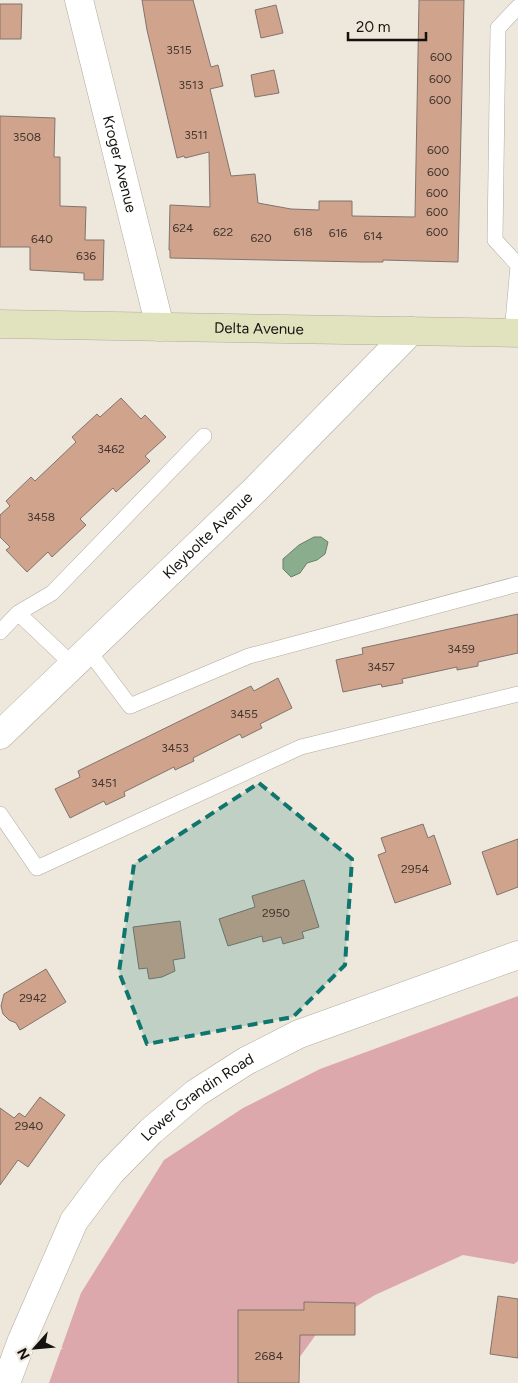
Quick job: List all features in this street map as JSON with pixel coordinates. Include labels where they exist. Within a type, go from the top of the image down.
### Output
[{"type":"main road","name":"Delta Avenue","points":[[0,324],[515,333]]},
{"type":"street","name":"Kroger Avenue","points":[[79,0],[160,327]]},
{"type":"street","name":"Kleybolte Avenue","points":[[0,735],[255,490],[411,331]]},
{"type":"street","name":"Lower Grandin Road","points":[[6,1383],[22,1340],[74,1220],[110,1173],[151,1130],[196,1093],[246,1060],[299,1034],[518,955]]},
{"type":"lane","points":[[515,333],[518,265],[495,240],[498,28],[518,7]]},
{"type":"lane","points":[[0,632],[18,613],[52,593],[204,436]]},
{"type":"lane","points":[[18,613],[80,658],[130,706],[249,656],[518,584]]},
{"type":"lane","points":[[0,814],[37,868],[301,747],[518,694]]},
{"type":"highlighted area","points":[[259,783],[352,859],[345,965],[293,1017],[147,1044],[119,972],[134,864]]},
{"type":"shaded area","points":[[314,537],[321,537],[328,542],[325,554],[317,560],[307,563],[300,573],[291,577],[283,569],[283,559],[299,545]]},
{"type":"shaded area","points":[[518,996],[518,1261],[514,1264],[463,1255],[375,1295],[320,1329],[281,1383],[49,1383],[81,1293],[164,1160],[243,1108],[320,1069]]},
{"type":"building","points":[[142,0],[193,0],[211,67],[218,65],[223,86],[210,89],[231,176],[255,174],[258,203],[291,209],[319,210],[319,201],[352,201],[352,216],[415,217],[419,0],[464,0],[458,262],[170,258],[170,205],[210,207],[209,152],[177,158],[147,30]]},
{"type":"building","points":[[0,4],[22,4],[21,39],[0,39]]},
{"type":"building","points":[[276,5],[283,33],[261,38],[255,10]]},
{"type":"building","points":[[274,70],[279,93],[255,97],[251,75]]},
{"type":"building","points":[[0,116],[55,118],[54,157],[60,157],[60,206],[86,207],[85,240],[104,240],[103,280],[84,280],[84,273],[30,270],[30,247],[0,247]]},
{"type":"building","points":[[121,398],[141,419],[145,415],[166,437],[145,456],[150,461],[116,492],[113,488],[80,519],[86,525],[52,557],[48,552],[27,572],[6,550],[10,547],[0,537],[0,515],[10,506],[6,501],[31,477],[35,481],[76,442],[72,437],[97,414],[100,417]]},
{"type":"building","points":[[518,614],[518,653],[478,662],[478,666],[457,670],[457,667],[402,679],[403,683],[382,687],[381,684],[343,692],[336,660],[363,654],[362,648]]},
{"type":"building","points":[[278,678],[292,708],[260,724],[262,728],[242,738],[240,734],[193,758],[194,761],[175,770],[174,767],[124,792],[125,796],[106,805],[104,801],[70,818],[55,789],[80,777],[78,771],[251,686],[254,691]]},
{"type":"building","points":[[423,824],[428,838],[434,835],[451,884],[395,903],[378,855],[386,852],[381,838]]},
{"type":"building","points":[[518,839],[518,887],[497,895],[482,852]]},
{"type":"building","points":[[304,880],[319,927],[302,932],[304,938],[283,944],[281,937],[263,942],[262,936],[228,946],[219,919],[255,907],[252,896]]},
{"type":"building","points":[[180,921],[185,958],[173,960],[175,971],[162,977],[149,979],[147,968],[139,969],[133,927]]},
{"type":"building","points":[[46,969],[66,1002],[20,1030],[16,1023],[9,1020],[3,1014],[1,1006],[4,994]]},
{"type":"building","points":[[40,1097],[65,1115],[28,1167],[18,1160],[0,1185],[0,1108],[14,1118],[19,1113],[25,1117]]},
{"type":"building","points":[[498,1296],[518,1299],[518,1358],[490,1354]]},
{"type":"building","points":[[304,1302],[355,1303],[355,1335],[300,1335],[299,1383],[238,1383],[238,1310],[304,1310]]}]
